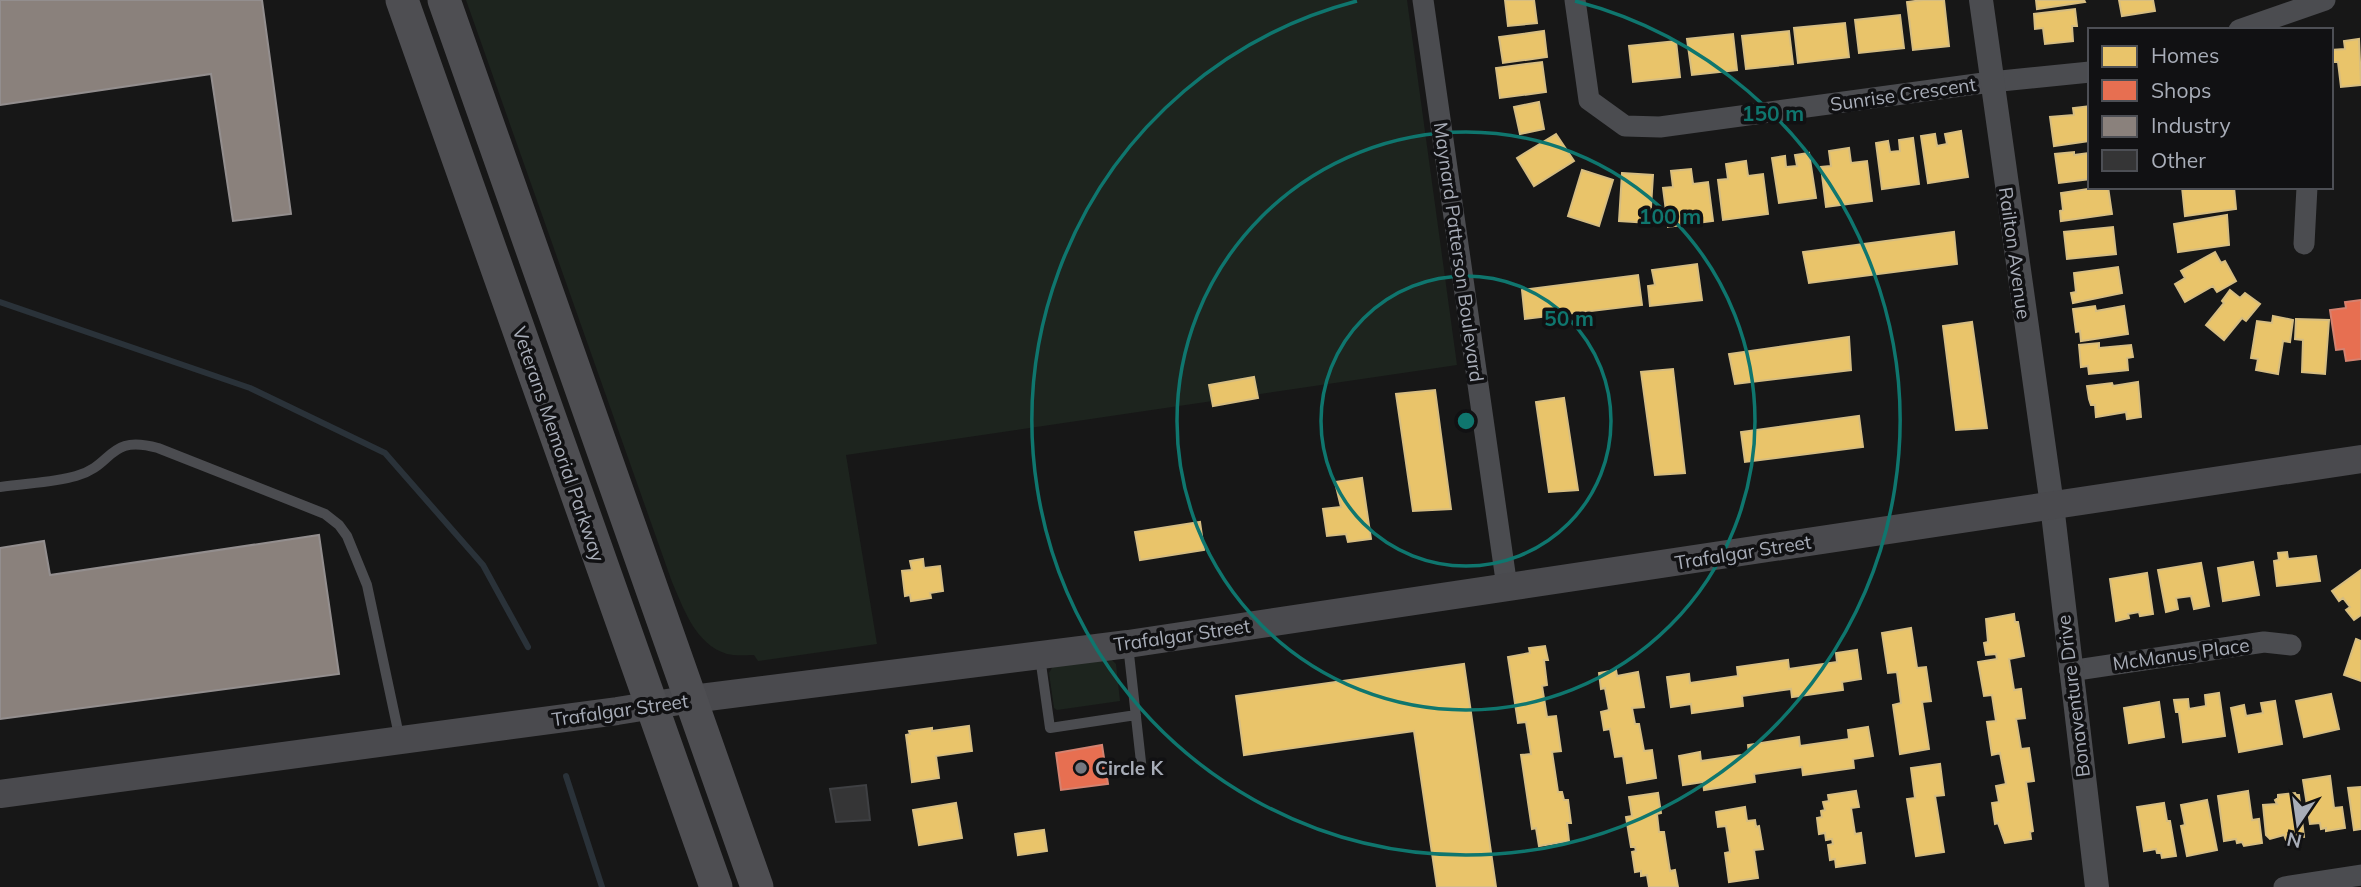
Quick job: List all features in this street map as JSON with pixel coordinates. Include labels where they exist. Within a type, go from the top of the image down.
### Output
[{"type":"highway","name":"Veterans Memorial Parkway","points":[[402,0],[716,887]]},
{"type":"highway","name":"Veterans Memorial Parkway","points":[[444,0],[757,887]]},
{"type":"main road","name":"Trafalgar Street","points":[[0,794],[652,707],[692,699],[1128,644],[2361,459]]},
{"type":"street","name":"Maynard Patterson Boulevard","points":[[1423,0],[1507,587]]},
{"type":"street","name":"Sunrise Crescent","points":[[1575,0],[1589,100],[1625,126],[1660,127],[1991,82],[2088,72]]},
{"type":"street","name":"Railton Avenue","points":[[1981,0],[2052,505]]},
{"type":"street","points":[[2251,28],[2293,21],[2325,0]]},
{"type":"street","points":[[2304,244],[2306,189]]},
{"type":"street","name":"Bonaventure Drive","points":[[2052,505],[2097,887]]},
{"type":"street","name":"McManus Place","points":[[2070,671],[2264,642],[2291,645]]},
{"type":"street","points":[[2284,887],[2349,880]]},
{"type":"lane","points":[[0,487],[75,476],[97,465],[118,447],[142,444],[325,514],[339,525],[347,536],[367,585],[400,740]]},
{"type":"lane","points":[[1128,644],[1142,771]]},
{"type":"lane","points":[[1040,655],[1050,728],[1136,715]]},
{"type":"shaded area","points":[[466,0],[1407,0],[1457,365],[846,455],[877,644],[758,661],[754,655],[727,654],[716,649],[699,634],[686,614],[672,582]]},
{"type":"shaded area","points":[[1111,659],[1116,664],[1120,701],[1057,710],[1054,708],[1049,673],[1053,666]]},
{"type":"building: Homes","points":[[1505,0],[1534,0],[1537,23],[1508,26]]},
{"type":"building: Homes","points":[[1944,0],[1949,46],[1913,50],[1907,2]]},
{"type":"building: Homes","points":[[2036,0],[2084,0],[2085,2],[2037,9]]},
{"type":"building: Homes","points":[[2119,0],[2153,0],[2155,11],[2122,16]]},
{"type":"building: Homes","points":[[2075,9],[2077,26],[2072,26],[2073,41],[2045,44],[2043,28],[2035,29],[2034,14]]},
{"type":"building: Homes","points":[[1900,15],[1904,48],[1859,53],[1855,20]]},
{"type":"building: Homes","points":[[1845,23],[1849,57],[1798,63],[1794,28]]},
{"type":"building: Homes","points":[[1544,31],[1547,57],[1503,63],[1499,37]]},
{"type":"building: Homes","points":[[1789,31],[1793,64],[1746,69],[1742,36]]},
{"type":"building: Homes","points":[[1733,34],[1737,70],[1692,75],[1687,39]]},
{"type":"building: Homes","points":[[2359,39],[2361,85],[2341,87],[2338,62],[2333,62],[2333,50],[2345,49],[2344,41]]},
{"type":"building: Homes","points":[[1676,41],[1680,77],[1633,82],[1629,46]]},
{"type":"building: Homes","points":[[1542,62],[1546,92],[1500,98],[1496,68]]},
{"type":"building: Homes","points":[[1539,102],[1544,129],[1520,134],[1514,107]]},
{"type":"building: Homes","points":[[2088,106],[2088,141],[2054,146],[2050,117],[2074,115],[2073,108]]},
{"type":"building: Homes","points":[[1961,131],[1968,177],[1928,183],[1921,136],[1935,134],[1937,146],[1947,144],[1945,134]]},
{"type":"building: Homes","points":[[1556,134],[1574,161],[1534,186],[1517,158]]},
{"type":"building: Homes","points":[[1913,138],[1919,184],[1882,189],[1876,143],[1888,141],[1890,152],[1900,151],[1899,140]]},
{"type":"building: Homes","points":[[1849,148],[1851,163],[1867,161],[1872,201],[1826,207],[1821,167],[1831,166],[1829,151]]},
{"type":"building: Homes","points":[[1809,153],[1816,198],[1779,203],[1772,158],[1785,156],[1786,167],[1797,166],[1795,155]]},
{"type":"building: Homes","points":[[2088,153],[2088,179],[2059,183],[2055,154]]},
{"type":"building: Homes","points":[[1746,161],[1748,176],[1763,174],[1768,214],[1723,220],[1718,180],[1728,179],[1726,164]]},
{"type":"building: Homes","points":[[1691,169],[1693,184],[1708,182],[1713,221],[1668,227],[1663,188],[1673,187],[1671,171]]},
{"type":"building: Homes","points":[[1582,170],[1613,180],[1599,226],[1568,216]]},
{"type":"building: Homes","points":[[1622,173],[1653,175],[1650,223],[1619,221]]},
{"type":"building: Homes","points":[[2108,189],[2112,214],[2061,221],[2061,193]]},
{"type":"building: Homes","points":[[2182,189],[2234,189],[2236,209],[2185,216]]},
{"type":"building: Homes","points":[[2227,215],[2229,245],[2178,252],[2174,224]]},
{"type":"building: Homes","points":[[2113,227],[2116,254],[2067,259],[2064,232]]},
{"type":"building: Homes","points":[[1954,232],[1957,264],[1809,283],[1803,252]]},
{"type":"building: Homes","points":[[2215,252],[2221,263],[2225,261],[2236,281],[2217,292],[2213,286],[2185,302],[2175,284],[2185,278],[2181,271]]},
{"type":"building: Homes","points":[[1697,264],[1702,300],[1650,306],[1648,286],[1655,285],[1652,270]]},
{"type":"building: Homes","points":[[2118,267],[2122,293],[2073,303],[2071,293],[2076,292],[2074,273]]},
{"type":"building: Homes","points":[[1638,275],[1642,305],[1525,319],[1522,290]]},
{"type":"building: Homes","points":[[2230,290],[2240,298],[2245,293],[2260,304],[2246,321],[2242,318],[2224,340],[2206,325],[2224,303],[2222,301]]},
{"type":"building: Homes","points":[[2095,306],[2096,311],[2124,306],[2128,334],[2081,341],[2080,331],[2076,332],[2073,309]]},
{"type":"building: Homes","points":[[2273,316],[2293,320],[2290,342],[2283,341],[2278,374],[2256,370],[2258,359],[2251,358],[2257,321],[2272,323]]},
{"type":"building: Homes","points":[[2296,319],[2329,320],[2325,374],[2302,372],[2303,340],[2295,339]]},
{"type":"building: Homes","points":[[1972,322],[1987,428],[1956,430],[1943,326]]},
{"type":"building: Homes","points":[[1849,337],[1851,370],[1735,384],[1729,354]]},
{"type":"building: Homes","points":[[2099,343],[2099,348],[2131,345],[2133,357],[2127,358],[2128,370],[2089,374],[2088,366],[2081,367],[2079,345]]},
{"type":"building: Homes","points":[[1673,369],[1685,473],[1655,475],[1641,372]]},
{"type":"building: Homes","points":[[1254,377],[1258,398],[1213,406],[1209,385]]},
{"type":"building: Homes","points":[[2138,382],[2141,417],[2127,419],[2126,412],[2096,417],[2095,405],[2091,405],[2087,386]]},
{"type":"building: Homes","points":[[1435,390],[1451,509],[1413,511],[1396,394]]},
{"type":"building: Homes","points":[[1564,398],[1578,490],[1549,492],[1536,402]]},
{"type":"building: Homes","points":[[1859,416],[1863,447],[1745,462],[1741,432]]},
{"type":"building: Homes","points":[[1362,478],[1371,539],[1348,542],[1346,534],[1327,536],[1323,509],[1341,507],[1335,482]]},
{"type":"building: Homes","points":[[1200,522],[1204,550],[1140,560],[1135,532]]},
{"type":"building: Homes","points":[[2287,552],[2288,559],[2316,556],[2320,581],[2277,586],[2274,561],[2279,560],[2278,553]]},
{"type":"building: Homes","points":[[923,559],[924,568],[940,566],[943,591],[930,593],[931,598],[911,601],[910,595],[905,596],[902,571],[912,570],[910,561]]},
{"type":"building: Homes","points":[[2253,562],[2259,595],[2223,601],[2218,568]]},
{"type":"building: Homes","points":[[2201,563],[2209,606],[2194,609],[2191,596],[2176,598],[2178,609],[2166,612],[2158,570]]},
{"type":"building: Homes","points":[[2361,570],[2361,615],[2354,620],[2346,610],[2350,607],[2343,598],[2339,601],[2332,591]]},
{"type":"building: Homes","points":[[2147,573],[2153,614],[2128,614],[2129,618],[2116,621],[2110,579]]},
{"type":"building: Homes","points":[[2014,614],[2024,656],[2009,659],[2014,690],[2021,689],[2025,718],[2016,719],[2021,749],[2029,748],[2034,781],[2026,782],[2033,831],[2030,832],[2031,839],[2005,843],[1998,823],[1995,824],[1992,803],[1999,802],[1996,786],[2006,784],[2000,753],[1992,755],[1987,722],[1996,721],[1992,695],[1984,696],[1978,662],[1997,659],[1996,654],[1986,655],[1986,619]]},
{"type":"building: Homes","points":[[1911,628],[1917,668],[1926,667],[1931,701],[1922,702],[1929,749],[1900,754],[1893,705],[1901,703],[1897,672],[1888,673],[1882,633]]},
{"type":"building: Homes","points":[[2356,639],[2361,641],[2361,681],[2344,675]]},
{"type":"building: Homes","points":[[1545,646],[1548,660],[1544,660],[1547,685],[1542,686],[1547,717],[1556,716],[1561,751],[1552,752],[1558,792],[1562,792],[1564,800],[1568,800],[1571,823],[1567,823],[1569,841],[1539,846],[1536,828],[1532,829],[1521,755],[1531,754],[1526,722],[1518,723],[1508,657],[1530,653],[1529,648]]},
{"type":"building: Homes","points":[[1857,650],[1861,679],[1842,682],[1843,690],[1792,697],[1791,689],[1742,696],[1743,706],[1692,713],[1691,704],[1671,707],[1667,677],[1689,674],[1690,683],[1738,676],[1737,667],[1788,660],[1789,669],[1837,662],[1836,653]]},
{"type":"building: Homes","points":[[1464,664],[1496,887],[1437,887],[1414,731],[1244,755],[1236,696]]},
{"type":"building: Homes","points":[[1616,670],[1617,676],[1638,672],[1644,707],[1632,708],[1635,724],[1639,724],[1644,751],[1652,750],[1656,778],[1627,783],[1623,756],[1615,757],[1610,729],[1604,730],[1601,712],[1609,710],[1605,688],[1601,689],[1599,673]]},
{"type":"building: Homes","points":[[2219,693],[2225,736],[2183,742],[2179,712],[2176,712],[2174,700],[2188,699],[2189,709],[2206,706],[2205,695]]},
{"type":"building: Homes","points":[[2331,694],[2339,729],[2304,737],[2296,701]]},
{"type":"building: Homes","points":[[2275,701],[2282,744],[2239,752],[2231,708],[2244,705],[2246,716],[2263,713],[2261,703]]},
{"type":"building: Homes","points":[[2159,702],[2164,737],[2129,743],[2124,708]]},
{"type":"building: Homes","points":[[969,726],[972,751],[936,756],[939,778],[912,782],[906,735],[910,734],[909,731]]},
{"type":"building: Homes","points":[[1868,727],[1873,756],[1853,759],[1854,768],[1803,775],[1802,767],[1754,774],[1755,782],[1704,790],[1703,782],[1683,785],[1679,756],[1700,752],[1701,761],[1749,754],[1748,745],[1799,737],[1800,746],[1849,739],[1848,730]]},
{"type":"building: Homes","points":[[1940,764],[1944,795],[1935,796],[1944,852],[1916,856],[1907,799],[1915,798],[1911,768]]},
{"type":"building: Homes","points":[[2330,776],[2334,808],[2342,807],[2345,828],[2326,831],[2326,828],[2321,829],[2320,823],[2310,824],[2303,780]]},
{"type":"building: Homes","points":[[2361,787],[2361,829],[2354,830],[2348,788]]},
{"type":"building: Homes","points":[[1856,791],[1859,807],[1851,808],[1855,834],[1861,833],[1865,863],[1836,867],[1835,859],[1830,860],[1828,845],[1833,844],[1832,839],[1826,840],[1825,833],[1819,834],[1817,818],[1822,817],[1821,811],[1825,810],[1823,802],[1829,801],[1828,795]]},
{"type":"building: Homes","points":[[2248,791],[2252,820],[2259,819],[2262,843],[2244,846],[2242,842],[2237,843],[2236,839],[2224,841],[2218,796]]},
{"type":"building: Homes","points":[[1658,793],[1661,813],[1657,814],[1659,832],[1664,832],[1670,871],[1675,870],[1678,887],[1649,887],[1647,875],[1641,876],[1641,871],[1635,872],[1632,852],[1636,851],[1635,847],[1631,847],[1626,817],[1632,816],[1629,797]]},
{"type":"building: Homes","points":[[2278,795],[2299,795],[2304,837],[2286,840],[2284,835],[2270,839],[2266,835],[2263,805],[2277,804],[2275,800]]},
{"type":"building: Homes","points":[[2207,800],[2217,850],[2187,856],[2181,826],[2185,825],[2181,805]]},
{"type":"building: Homes","points":[[956,803],[962,838],[919,845],[913,810]]},
{"type":"building: Homes","points":[[2164,803],[2176,856],[2162,858],[2156,849],[2144,851],[2137,807]]},
{"type":"building: Homes","points":[[1745,807],[1747,821],[1755,820],[1756,827],[1759,826],[1763,849],[1754,850],[1758,878],[1729,882],[1725,853],[1730,852],[1726,826],[1718,827],[1716,812]]},
{"type":"building: Homes","points":[[1044,830],[1047,851],[1018,855],[1015,834]]},
{"type":"building: Shops","points":[[2361,300],[2361,359],[2346,361],[2344,349],[2336,350],[2330,310],[2346,308],[2345,302]]},
{"type":"building: Shops","name":"Circle K","points":[[1102,745],[1108,784],[1061,790],[1056,753]]},
{"type":"building: Industry","points":[[0,0],[262,0],[291,214],[233,221],[211,74],[0,105]]},
{"type":"building: Industry","points":[[319,535],[339,674],[0,719],[0,548],[44,541],[50,575]]},
{"type":"building: Other","points":[[866,785],[870,820],[836,822],[830,789]]},
{"type":"waterway","points":[[0,302],[250,388],[385,453],[483,565],[528,647]]},
{"type":"waterway","points":[[566,776],[602,887]]},
{"type":"place","name":"Circle K","points":[[1081,768]]}]
